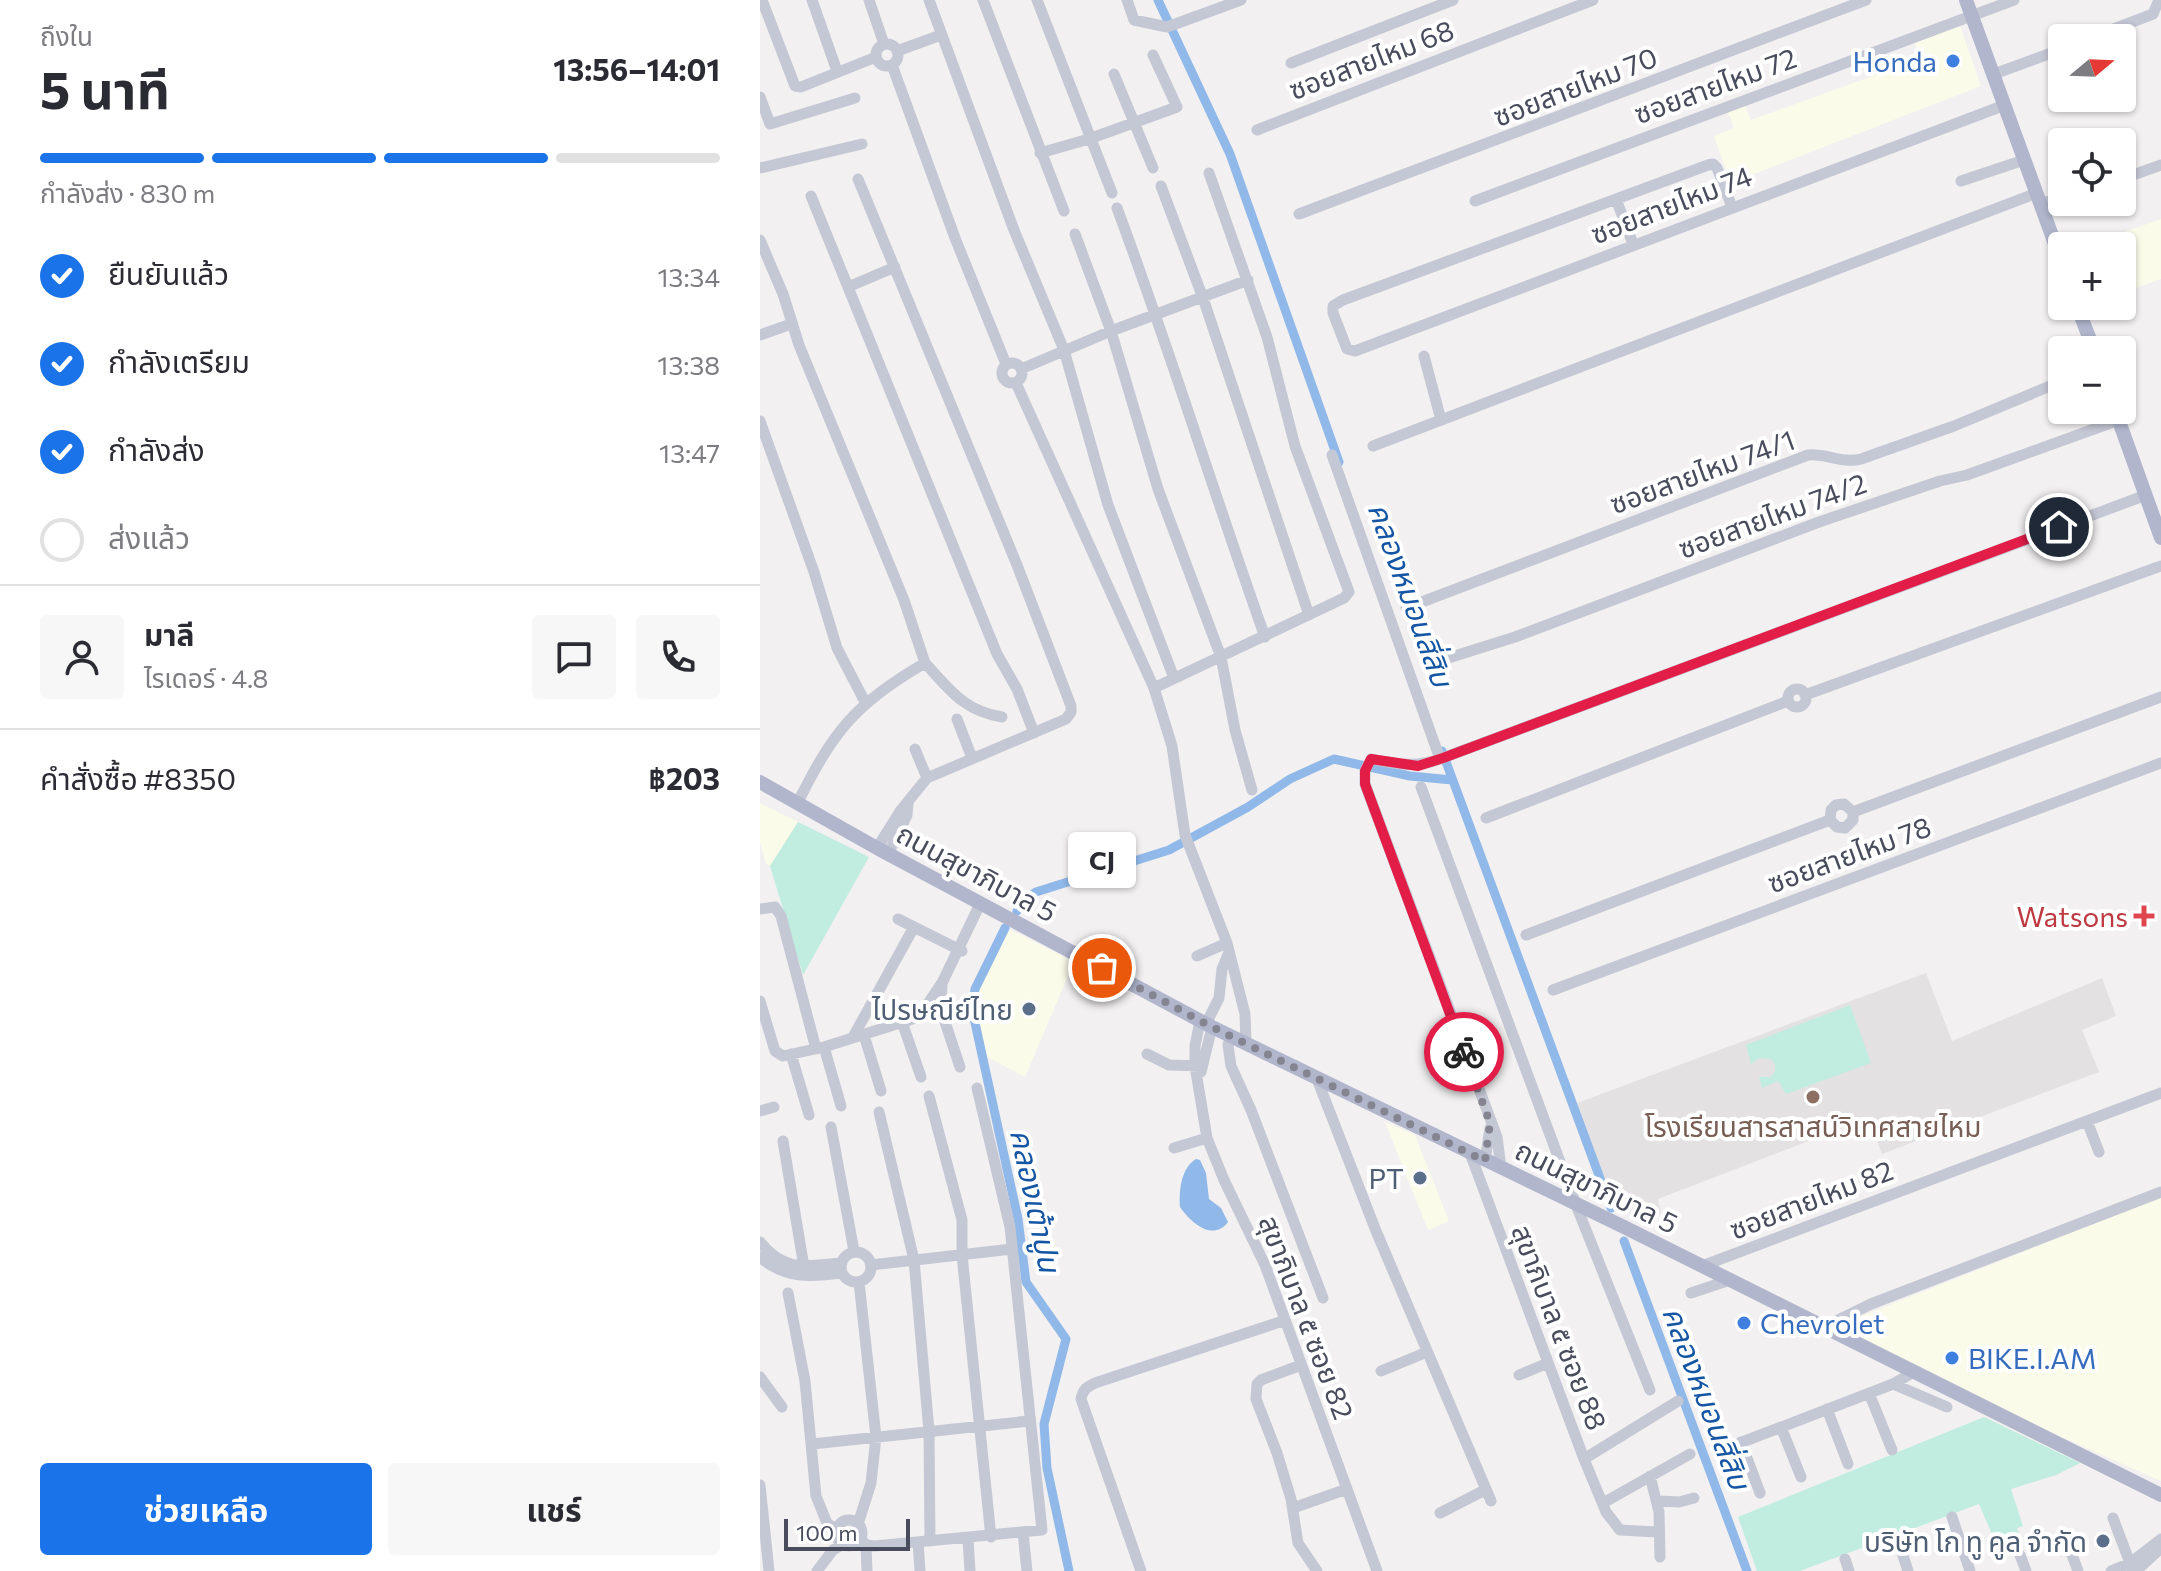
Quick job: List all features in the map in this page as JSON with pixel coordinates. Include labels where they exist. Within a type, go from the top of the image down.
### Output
[{"type":"main road","points":[[1966,0],[2051,232]]},
{"type":"main road","points":[[2120,424],[2161,538]]},
{"type":"main road","name":"ถนนสุขาภิบาล 5","points":[[760,782],[882,851],[1206,1024],[1618,1224],[2161,1495]]},
{"type":"street","points":[[762,0],[795,86],[801,87],[876,57]]},
{"type":"street","points":[[812,0],[837,71]]},
{"type":"street","points":[[869,0],[884,44]]},
{"type":"street","points":[[929,0],[1014,230],[1064,350],[1108,505],[1174,678]]},
{"type":"street","points":[[983,0],[1064,211]]},
{"type":"street","points":[[1037,0],[1112,193]]},
{"type":"street","points":[[1127,0],[1134,20],[1167,27],[1241,0]]},
{"type":"street","points":[[1291,63],[1453,0]]},
{"type":"street","name":"ซอยสายไหม 68","points":[[1257,130],[1593,0]]},
{"type":"street","name":"ซอยสายไหม 70","points":[[1299,214],[1866,0]]},
{"type":"street","name":"ซอยสายไหม 72","points":[[1475,201],[2014,0]]},
{"type":"street","points":[[2127,24],[2153,14],[2159,0]]},
{"type":"street","points":[[897,51],[941,35]]},
{"type":"street","points":[[884,44],[892,45],[897,51],[898,57],[892,65],[882,65],[876,57],[877,49],[884,44]]},
{"type":"street","points":[[1994,74],[2048,54]]},
{"type":"street","points":[[1040,153],[1177,107],[1153,55]]},
{"type":"street","points":[[892,65],[955,238],[1006,364]]},
{"type":"street","points":[[1114,74],[1153,168]]},
{"type":"street","points":[[760,97],[765,126],[855,98]]},
{"type":"street","name":"ซอยสายไหม 74","points":[[1616,199],[1337,303],[1333,306],[1333,313],[1345,346],[1355,351],[2005,105]]},
{"type":"street","points":[[760,168],[862,144]]},
{"type":"street","points":[[1961,181],[2024,160]]},
{"type":"street","points":[[1633,244],[1616,199],[1713,164],[1732,207]]},
{"type":"street","points":[[2136,174],[2161,165]]},
{"type":"street","points":[[1154,688],[1265,637],[1344,598],[1349,592],[1295,446],[1267,337],[1209,173]]},
{"type":"street","points":[[858,179],[1070,697],[1070,716],[927,778],[901,810],[882,851]]},
{"type":"street","points":[[1161,186],[1203,298],[1309,615]]},
{"type":"street","points":[[811,196],[997,654],[1017,689],[1034,733]]},
{"type":"street","points":[[1373,446],[2038,198],[2048,198]]},
{"type":"street","points":[[1117,208],[1265,637]]},
{"type":"street","points":[[1075,234],[1111,331],[1158,489],[1221,657],[1235,730],[1252,790]]},
{"type":"street","points":[[760,240],[780,286],[791,324],[904,600],[925,663],[975,711],[1002,717]]},
{"type":"street","points":[[848,287],[895,267]]},
{"type":"street","points":[[1021,369],[1111,331],[1248,280]]},
{"type":"street","points":[[760,335],[791,324]]},
{"type":"street","points":[[1424,356],[1441,420]]},
{"type":"street","points":[[1013,363],[1021,369],[1022,376],[1016,383],[1008,383],[1003,378],[1002,370],[1006,364],[1013,363]]},
{"type":"street","points":[[1016,383],[1154,688],[1172,746],[1186,839],[1228,947],[1245,1014],[1246,1044]]},
{"type":"street","name":"ซอยสายไหม 74/1","points":[[1406,608],[1808,455],[1820,454],[1848,461],[1861,459],[1954,426],[2048,387]]},
{"type":"street","points":[[760,421],[814,572],[837,648],[865,702]]},
{"type":"street","name":"ซอยสายไหม 74/2","points":[[1442,660],[1515,637],[1819,522],[1940,481],[1967,475],[2094,424]]},
{"type":"street","points":[[1332,455],[1442,759]]},
{"type":"street","points":[[1501,1168],[1499,1145],[1365,784],[1371,759],[1418,766],[1442,759],[2146,495]]},
{"type":"street","points":[[1486,818],[1788,701],[1793,706],[1800,706],[1805,702],[1805,695],[2161,566]]},
{"type":"street","points":[[797,804],[827,747],[865,702],[888,684],[925,663]]},
{"type":"street","points":[[1526,935],[1830,820],[1831,810],[1836,805],[1848,806],[1853,812],[2161,697]]},
{"type":"street","points":[[957,719],[972,758]]},
{"type":"street","points":[[915,749],[927,778]]},
{"type":"street","name":"ซอยสายไหม 78","points":[[1553,990],[2161,763]]},
{"type":"street","points":[[1421,787],[1576,1205],[1650,1390]]},
{"type":"street","points":[[919,1017],[942,983],[983,905]]},
{"type":"street","points":[[760,909],[775,907],[781,916],[820,1048],[841,1106]]},
{"type":"street","points":[[898,919],[959,953]]},
{"type":"street","points":[[881,1091],[858,1036],[914,927]]},
{"type":"street","points":[[1197,956],[1228,947]]},
{"type":"street","name":"สุขาภิบาล ๕ ซอย 82","points":[[1228,947],[1219,998],[1206,1024],[1199,1066],[1207,1138],[1265,1265],[1374,1570]]},
{"type":"street","points":[[942,983],[941,1010],[960,1067]]},
{"type":"street","points":[[1219,998],[1242,1003]]},
{"type":"street","points":[[760,1001],[777,1054],[783,1056],[820,1048],[941,1010]]},
{"type":"street","points":[[902,1022],[921,1077]]},
{"type":"street","points":[[1231,1036],[1228,1045],[1231,1066],[1323,1298]]},
{"type":"street","points":[[791,1054],[809,1115]]},
{"type":"street","points":[[1147,1054],[1169,1065],[1199,1066]]},
{"type":"street","points":[[1317,1079],[1488,1495],[1440,1513]]},
{"type":"street","points":[[817,1571],[833,1550],[843,1544],[968,1539],[1042,1530],[1012,1249],[1006,1210],[977,1088]]},
{"type":"street","name":"ซอยสายไหม 82","points":[[1702,1266],[2161,1093]]},
{"type":"street","points":[[929,1096],[962,1220],[962,1255],[991,1537]]},
{"type":"street","points":[[760,1111],[774,1107]]},
{"type":"street","points":[[879,1112],[914,1260],[929,1431],[920,1571]]},
{"type":"street","points":[[2087,1121],[2099,1152]]},
{"type":"street","points":[[1485,1161],[1490,1123]]},
{"type":"street","points":[[831,1127],[854,1251]]},
{"type":"street","points":[[1174,1148],[1207,1138]]},
{"type":"street","points":[[783,1141],[804,1267]]},
{"type":"street","name":"สุขาภิบาล ๕ ซอย 88","points":[[1470,1153],[1584,1459],[1678,1401]]},
{"type":"street","points":[[1824,1327],[1871,1304],[2161,1192]]},
{"type":"street","points":[[760,1242],[778,1260],[804,1267],[842,1268]]},
{"type":"street","points":[[871,1265],[1012,1249]]},
{"type":"street","points":[[854,1251],[864,1254],[871,1265],[867,1277],[859,1282],[849,1280],[842,1268],[844,1257],[854,1251]]},
{"type":"street","points":[[760,1257],[777,1270],[790,1275],[805,1277],[842,1268]]},
{"type":"street","points":[[1691,1293],[1730,1280]]},
{"type":"street","points":[[858,1524],[873,1475],[876,1437],[859,1282]]},
{"type":"street","points":[[788,1293],[805,1381],[816,1496],[827,1523],[837,1531]]},
{"type":"street","points":[[1141,1571],[1081,1399],[1082,1393],[1095,1383],[1283,1321]]},
{"type":"street","points":[[1381,1371],[1427,1352]]},
{"type":"street","points":[[1519,1375],[1548,1363]]},
{"type":"street","points":[[1301,1365],[1266,1376],[1257,1384],[1256,1391],[1293,1508],[1298,1543],[1317,1571]]},
{"type":"street","points":[[1719,1451],[1893,1384],[1914,1372]]},
{"type":"street","points":[[760,1377],[782,1407]]},
{"type":"street","points":[[1893,1384],[1947,1407]]},
{"type":"street","points":[[1869,1393],[1892,1450]]},
{"type":"street","points":[[1827,1409],[1848,1464]]},
{"type":"street","points":[[812,1444],[1029,1421]]},
{"type":"street","points":[[1781,1427],[1801,1477]]},
{"type":"street","points":[[1741,1442],[1760,1493]]},
{"type":"street","points":[[1603,1503],[1690,1454]]},
{"type":"street","points":[[1584,1459],[1611,1521],[1620,1530],[1657,1532]]},
{"type":"street","points":[[1650,1476],[1658,1501],[1660,1557]]},
{"type":"street","points":[[760,1485],[769,1571]]},
{"type":"street","points":[[1293,1508],[1347,1489]]},
{"type":"street","points":[[1658,1501],[1679,1502],[1694,1498]]},
{"type":"street","points":[[1952,1517],[1970,1571]]},
{"type":"street","points":[[2113,1518],[2133,1568]]},
{"type":"street","points":[[843,1544],[837,1531],[844,1521],[852,1520],[862,1531],[867,1571]]},
{"type":"street","points":[[1023,1533],[1027,1571]]},
{"type":"street","points":[[968,1539],[970,1571]]},
{"type":"street","points":[[2066,1539],[2078,1571]]},
{"type":"street","points":[[2133,1568],[2161,1539]]},
{"type":"street","points":[[1898,1540],[1908,1571]]},
{"type":"street","points":[[2111,1571],[2133,1568],[2161,1548]]},
{"type":"street","points":[[2020,1555],[2026,1571]]},
{"type":"street","points":[[1845,1559],[1849,1571]]},
{"type":"shaded area","points":[[1959,23],[1981,86],[1731,183],[1714,136],[1734,128],[1727,110],[1744,104],[1751,120],[1920,59],[1914,41]]},
{"type":"shaded area","points":[[2161,219],[2161,279],[2136,288],[2136,232],[2124,232]]},
{"type":"shaded area","points":[[760,803],[798,822],[770,866],[766,864],[760,842]]},
{"type":"shaded area","points":[[1007,928],[1074,962],[1025,1077],[987,1057],[984,1043],[977,1036],[974,1009],[978,991]]},
{"type":"shaded area","name":"โรงเรียนสารสาสน์วิเทศสายไหม","points":[[1926,973],[1952,1041],[2102,978],[2116,1016],[2082,1030],[2099,1072],[1882,1154],[1868,1118],[1658,1199],[1661,1213],[1642,1220],[1614,1205],[1577,1103]]},
{"type":"shaded area","name":"PT","points":[[1385,1122],[1415,1135],[1449,1221],[1428,1230]]},
{"type":"shaded area","points":[[2161,1197],[2161,1481],[1914,1372],[1829,1329]]},
{"type":"green space","points":[[798,822],[869,857],[803,975],[770,866]]},
{"type":"green space","points":[[1850,1005],[1871,1063],[1786,1094],[1778,1081],[1762,1088],[1759,1077],[1771,1077],[1775,1064],[1771,1059],[1759,1058],[1751,1064],[1746,1045]]},
{"type":"green space","points":[[1984,1417],[2080,1463],[2056,1475],[2011,1489],[2023,1526],[2017,1528],[2023,1544],[2000,1553],[1979,1504],[1800,1571],[1757,1571],[1738,1517]]},
{"type":"water","points":[[1196,1159],[1200,1160],[1206,1173],[1209,1199],[1221,1208],[1228,1222],[1216,1230],[1202,1228],[1180,1207],[1184,1174]]},
{"type":"waterway","name":"คลองหมอนสี่สิบ","points":[[1158,0],[1230,154],[1339,462]]},
{"type":"waterway","name":"คลองหมอนสี่สิบ","points":[[1442,751],[1611,1208]]},
{"type":"waterway","name":"คลองเต้าปูน","points":[[1017,911],[1024,900],[1036,892],[1169,850],[1248,807],[1290,779],[1334,759],[1410,776],[1452,780]]},
{"type":"waterway","name":"คลองเต้าปูน","points":[[1005,928],[975,989],[972,1009],[1018,1219],[1026,1282],[1066,1339],[1044,1424],[1047,1468],[1069,1571]]},
{"type":"waterway","name":"คลองหมอนสี่สิบ","points":[[1624,1241],[1747,1571]]},
{"type":"way so far","points":[[1102,968],[1212,1027],[1485,1161],[1490,1123],[1464,1052]]},
{"type":"place","name":"Honda","points":[[1953,61]]},
{"type":"place","name":"Watsons","points":[[2144,916]]},
{"type":"place","name":"CJ","points":[[1102,968]]},
{"type":"place","name":"ไปรษณีย์ไทย","points":[[1029,1009]]},
{"type":"place","name":"โรงเรียนสารสาสน์วิเทศสายไหม","points":[[1813,1097]]},
{"type":"place","name":"PT","points":[[1420,1178]]},
{"type":"place","name":"Chevrolet","points":[[1744,1323]]},
{"type":"place","name":"BIKE.I.AM","points":[[1952,1358]]},
{"type":"place","name":"บริษัท โก ทู คูล จำกัด","points":[[2103,1541]]},
{"type":"route","points":[[1464,1052],[1365,784],[1365,771],[1371,759],[1418,766],[1443,758],[2059,527]]}]
